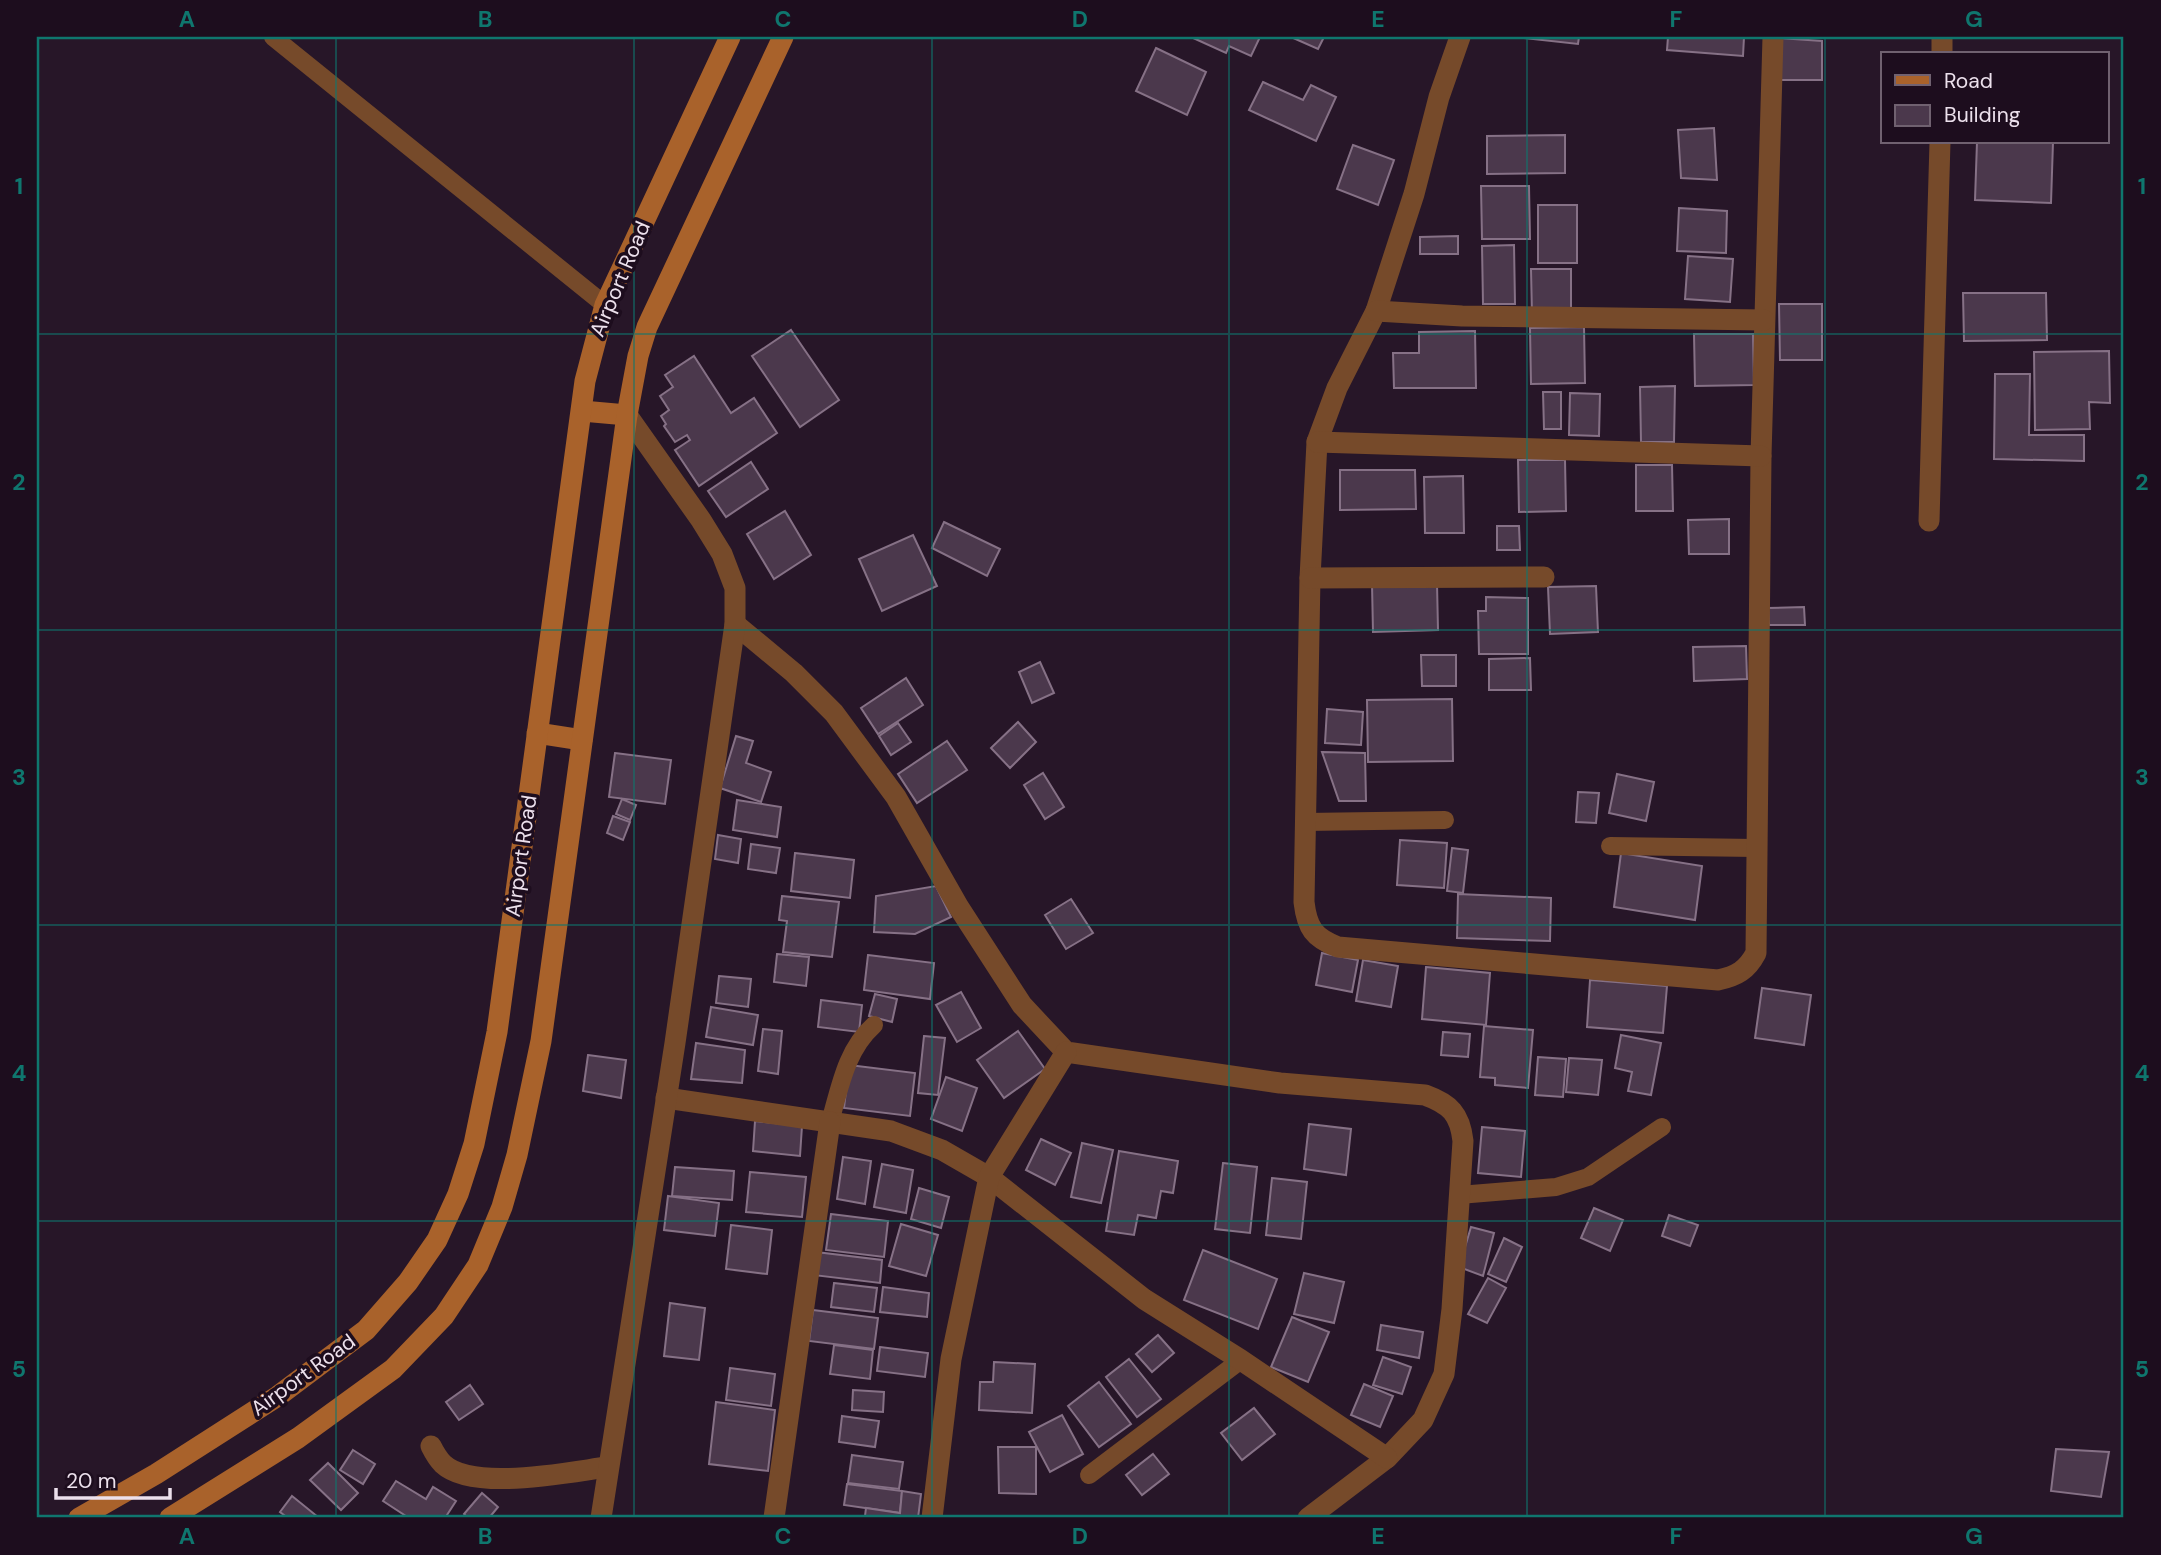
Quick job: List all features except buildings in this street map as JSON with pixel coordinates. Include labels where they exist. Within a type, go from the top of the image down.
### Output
[{"type":"main road","name":"Airport Road","points":[[79,1518],[156,1474],[278,1396],[366,1329],[408,1282],[437,1240],[458,1194],[474,1144],[497,1032],[585,381],[605,305],[730,37]]},
{"type":"main road","name":"Airport Road","points":[[170,1518],[298,1438],[393,1369],[444,1317],[478,1265],[506,1194],[538,1054],[627,415],[638,356],[647,327],[783,37]]},
{"type":"main road","points":[[582,411],[627,415]]},
{"type":"main road","points":[[537,733],[582,740]]},
{"type":"street","points":[[1460,37],[1438,97],[1414,194],[1376,311],[1354,350],[1317,442],[1310,578],[1304,902],[1306,918],[1322,941],[1338,947],[1718,980],[1735,976],[1749,966],[1756,953],[1761,456],[1773,37]]},
{"type":"street","points":[[1929,521],[1940,144]]},
{"type":"street","points":[[1376,311],[1462,316],[1764,320]]},
{"type":"street","points":[[601,1518],[735,624],[735,588],[722,554],[627,415]]},
{"type":"street","points":[[1317,442],[1761,456]]},
{"type":"street","points":[[1310,578],[1544,577]]},
{"type":"street","points":[[735,624],[794,673],[834,713],[896,797],[958,906],[1022,1005],[1066,1052],[1280,1083],[1424,1095],[1440,1100],[1453,1111],[1461,1124],[1463,1141],[1452,1309],[1444,1374],[1423,1420],[1387,1458],[1308,1518]]},
{"type":"street","points":[[932,1518],[951,1360],[989,1177],[1066,1052]]},
{"type":"street","points":[[666,1098],[891,1131],[942,1150],[989,1177],[1144,1299],[1387,1458]]},
{"type":"street","points":[[775,1518],[830,1122]]},
{"type":"street","points":[[430,1446],[443,1464],[457,1472],[478,1477],[509,1479],[607,1467]]},
{"type":"lane","points":[[273,37],[605,305]]},
{"type":"lane","points":[[1305,822],[1445,820]]},
{"type":"lane","points":[[1610,846],[1756,848]]},
{"type":"lane","points":[[830,1122],[850,1054],[874,1025]]},
{"type":"lane","points":[[1459,1195],[1556,1187],[1588,1177],[1662,1127]]},
{"type":"lane","points":[[1089,1475],[1241,1360]]}]
